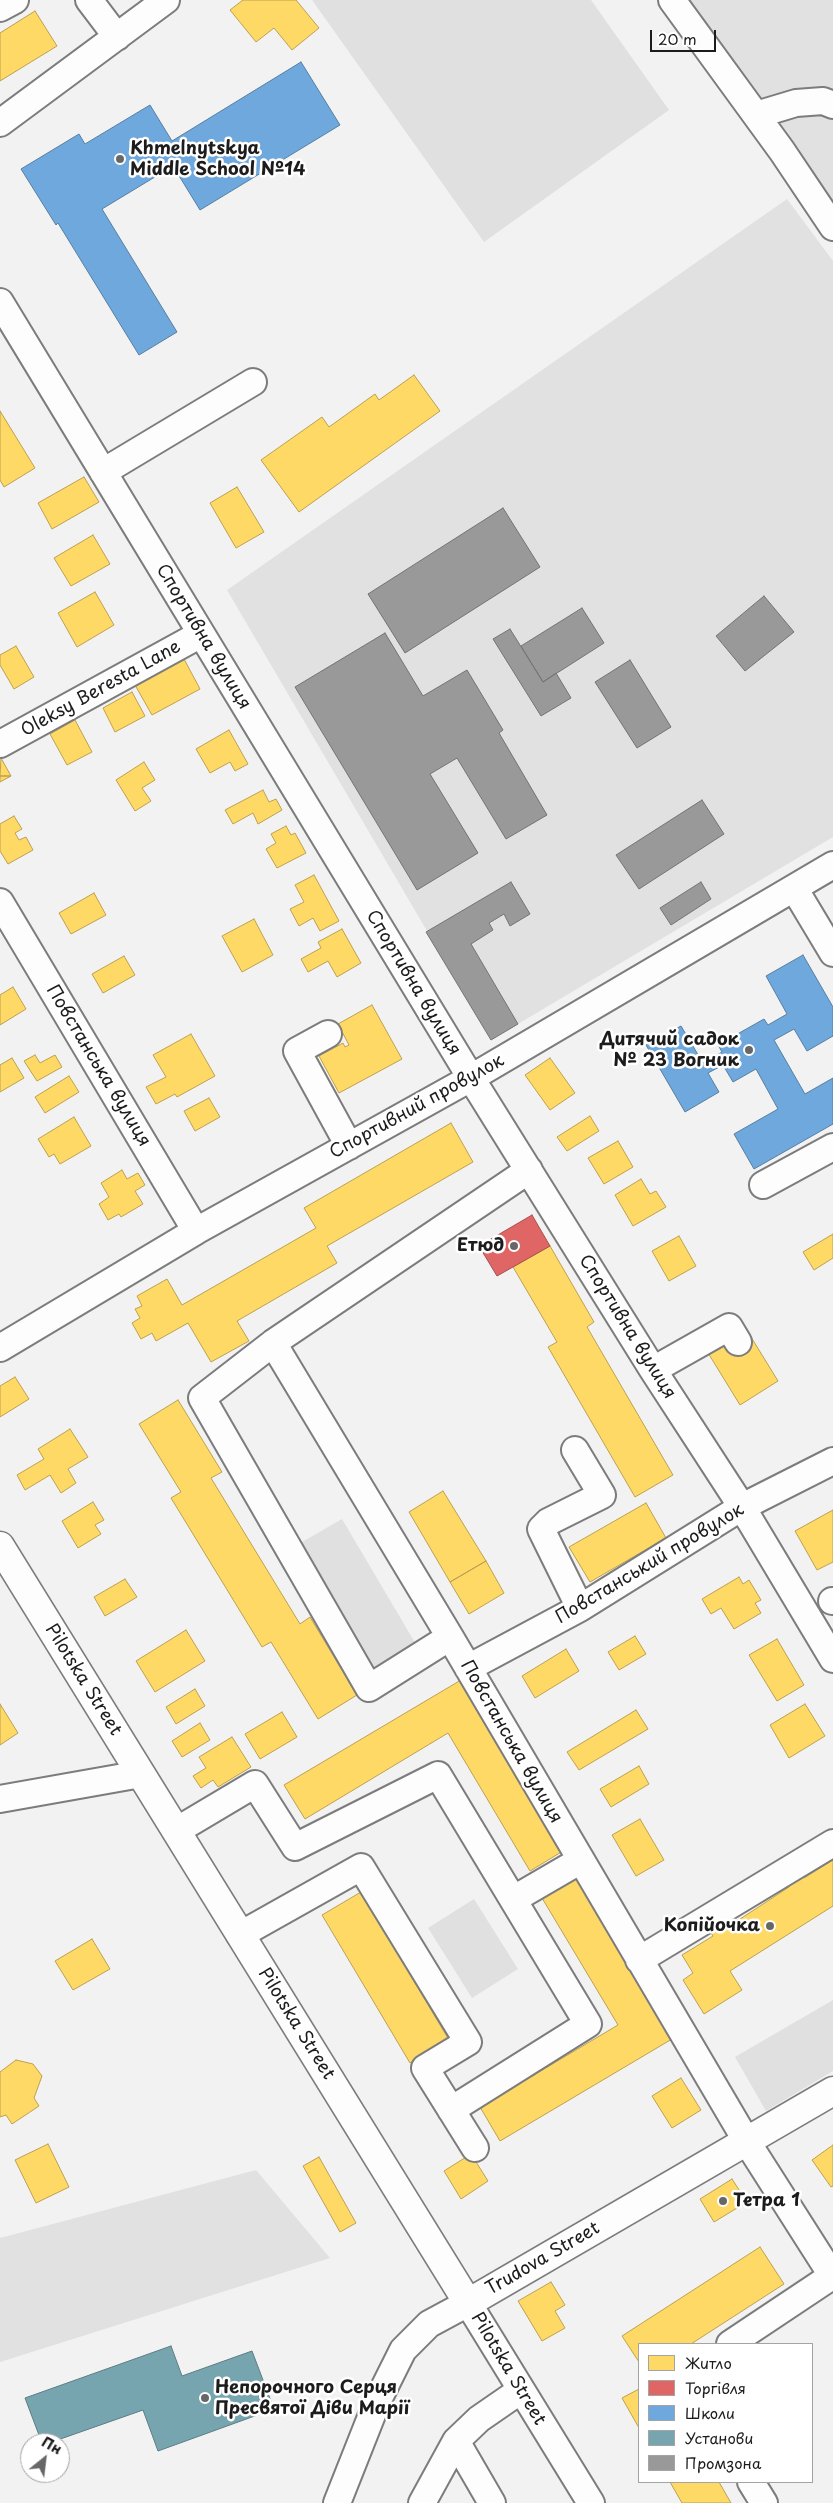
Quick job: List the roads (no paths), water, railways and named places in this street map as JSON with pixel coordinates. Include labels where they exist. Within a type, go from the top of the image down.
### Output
[{"type":"main road","name":"Pilotska Street","points":[[0,1546],[468,2303]]},
{"type":"main road","name":"Trudova Street","points":[[468,2303],[833,2091]]},
{"type":"street","points":[[0,8],[15,0]]},
{"type":"street","points":[[89,0],[117,37]]},
{"type":"street","points":[[0,123],[166,0]]},
{"type":"street","points":[[672,0],[756,115],[833,227]]},
{"type":"street","points":[[756,115],[796,103],[823,101],[833,105]]},
{"type":"street","name":"Спортивна вулиця","points":[[0,302],[471,1078],[653,1370],[742,1507],[833,1659]]},
{"type":"street","points":[[103,472],[253,382]]},
{"type":"street","name":"Oleksy Beresta Lane","points":[[0,744],[201,634]]},
{"type":"street","name":"Спортивний провулок","points":[[0,1348],[196,1231],[471,1078],[833,865]]},
{"type":"street","points":[[794,888],[833,953]]},
{"type":"street","name":"Повстанська вулиця","points":[[0,902],[196,1231]]},
{"type":"street","points":[[328,1034],[297,1051],[349,1146]]},
{"type":"street","points":[[763,1186],[833,1146]]},
{"type":"street","points":[[450,1637],[369,1688],[202,1398],[273,1343],[529,1170]]},
{"type":"street","points":[[653,1370],[729,1327],[738,1342]]},
{"type":"street","name":"Повстанська вулиця","points":[[273,1343],[450,1637],[747,2142],[833,2276]]},
{"type":"street","points":[[575,1450],[602,1495],[548,1522],[541,1529],[580,1608]]},
{"type":"street","name":"Повстанський провулок","points":[[468,1668],[580,1608],[742,1507],[833,1461]]},
{"type":"street","points":[[0,1800],[141,1774]]},
{"type":"street","points":[[176,1830],[255,1784],[295,1847],[438,1775],[588,2024],[451,2110]]},
{"type":"street","points":[[639,1960],[833,1843]]},
{"type":"street","points":[[514,1899],[580,1860]]},
{"type":"street","points":[[240,1934],[361,1867],[468,2042],[424,2068],[475,2148]]},
{"type":"street","points":[[732,2343],[833,2276]]},
{"type":"street","name":"Pilotska Street","points":[[468,2303],[591,2503]]},
{"type":"street","name":"Trudova Street","points":[[337,2503],[377,2402],[403,2350],[429,2324],[468,2303]]},
{"type":"street","points":[[422,2503],[456,2440],[479,2419],[521,2390]]},
{"type":"street","points":[[456,2440],[492,2503]]},
{"type":"street","points":[[752,2483],[764,2503]]},
{"type":"place","name":"Khmelnytskya Middle School №14","points":[[120,159]]},
{"type":"place","name":"Дитячий садок № 23 Вогник","points":[[749,1050]]},
{"type":"place","name":"Етюд","points":[[514,1246]]},
{"type":"place","name":"Копійочка","points":[[770,1926]]},
{"type":"place","name":"Тетра 1","points":[[723,2201]]},
{"type":"place","name":"Непорочного Серця Пресвятої Діви Марії","points":[[205,2398]]}]
